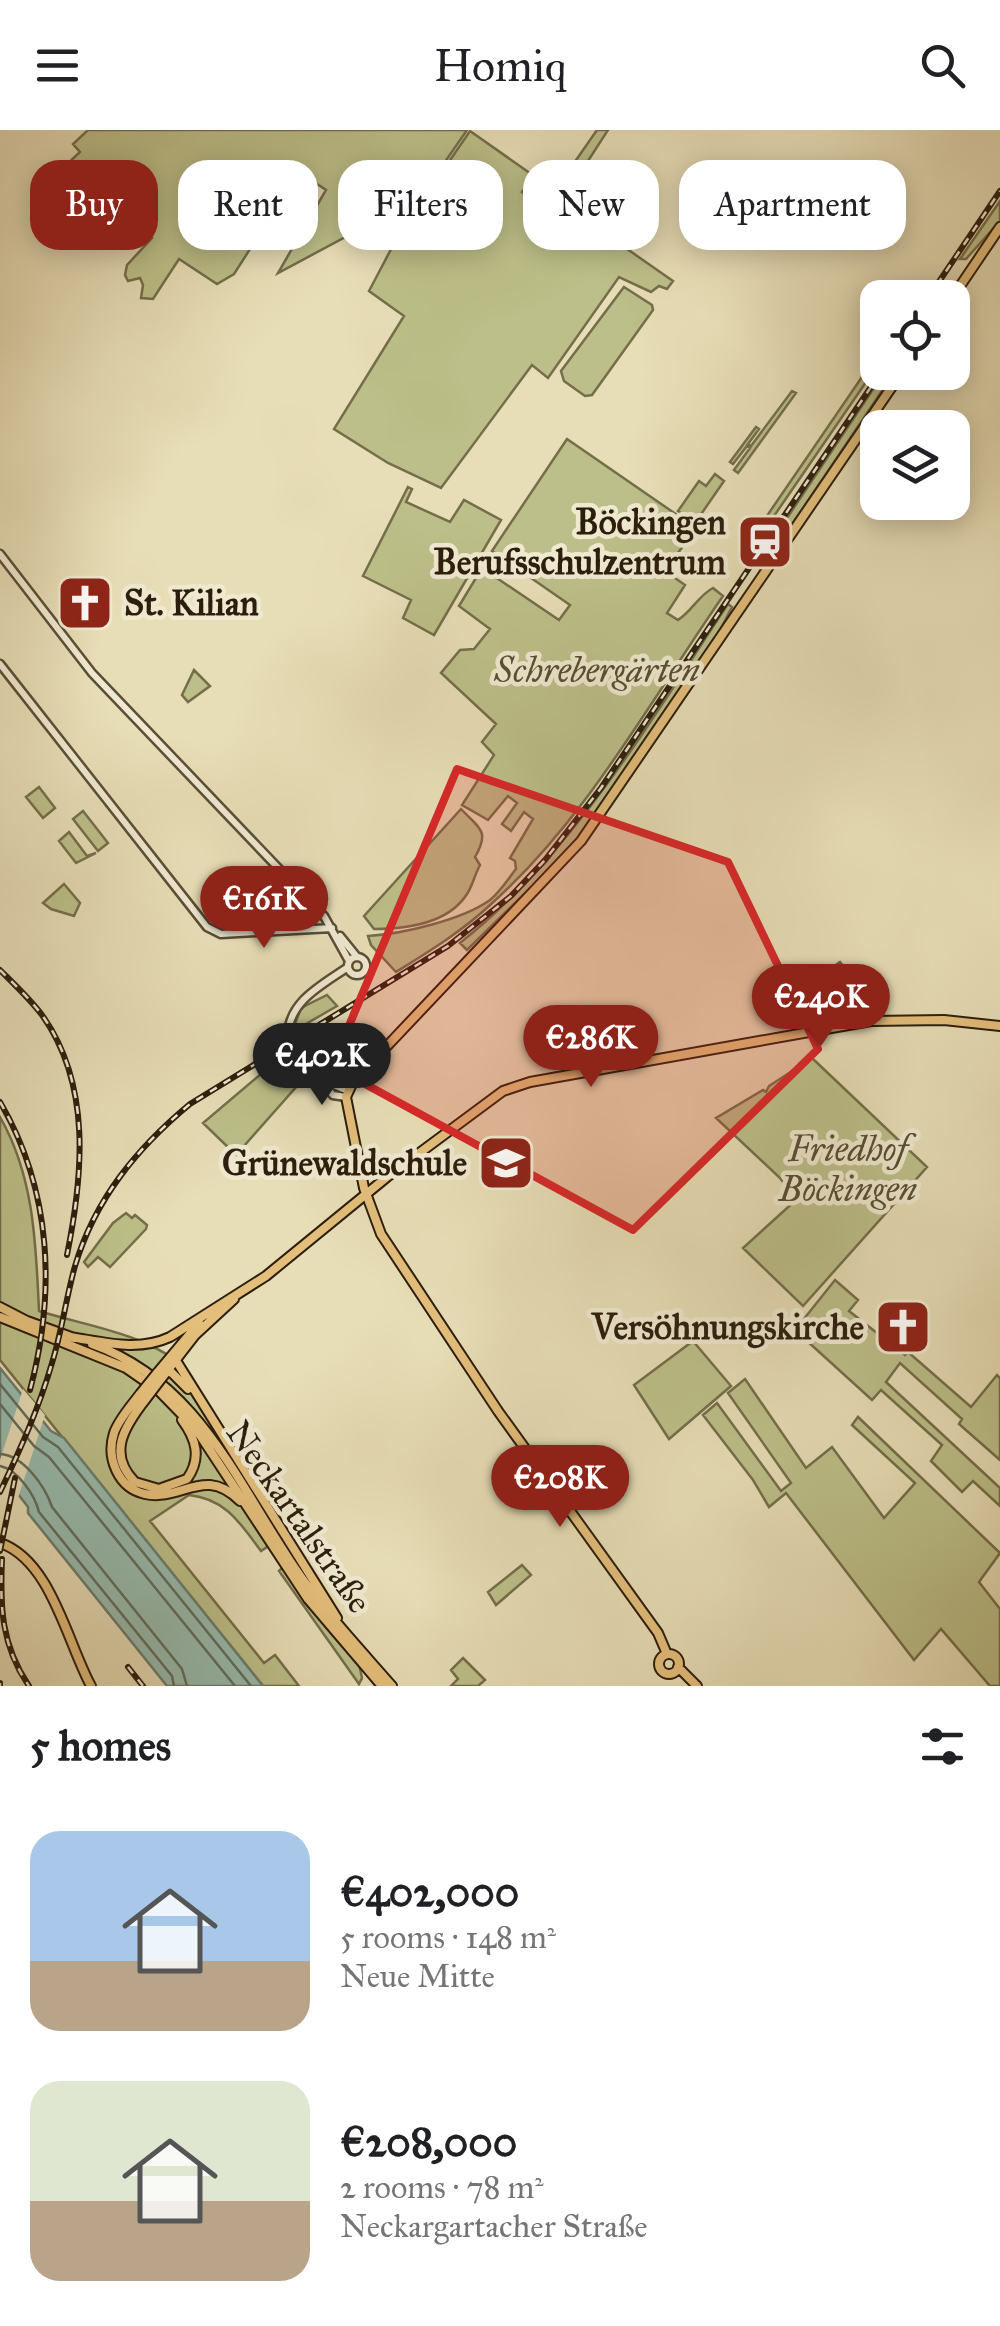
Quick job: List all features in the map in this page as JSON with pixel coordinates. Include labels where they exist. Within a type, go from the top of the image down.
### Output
[{"type":"main road","points":[[964,280],[1000,228]]},
{"type":"main road","points":[[666,1654],[658,1633],[468,1367],[381,1234],[366,1194],[347,1096],[582,841],[890,390]]},
{"type":"main road","points":[[70,1337],[125,1346],[160,1342],[291,1256],[503,1091],[534,1081],[871,1020],[1000,1026]]},
{"type":"main road","points":[[210,1418],[184,1383],[162,1372],[244,1289]]},
{"type":"main road","name":"Neckartalstraße","points":[[0,1306],[137,1364],[182,1400],[314,1595],[392,1686]]},
{"type":"main road","name":"Neckartalstraße","points":[[208,1312],[118,1424],[112,1442],[112,1461],[120,1478],[134,1490],[154,1495],[194,1485],[217,1486],[236,1497],[250,1512]]},
{"type":"main road","name":"Neckartalstraße","points":[[0,1320],[106,1358],[164,1396],[196,1429],[308,1599],[382,1686]]},
{"type":"main road","points":[[175,1359],[350,1638]]},
{"type":"main road","name":"Neckartalstraße","points":[[142,1397],[124,1431],[121,1462],[135,1482],[149,1488],[169,1488],[188,1479],[197,1459],[188,1428],[164,1396]]},
{"type":"main road","points":[[0,1542],[16,1550],[38,1570],[91,1686]]},
{"type":"main road","points":[[666,1654],[660,1661],[662,1670],[672,1673],[678,1668]]},
{"type":"main road","points":[[666,1654],[676,1656],[678,1668],[696,1686]]},
{"type":"street","points":[[0,554],[92,673],[332,928],[352,965],[306,997],[292,1013],[288,1036]]},
{"type":"street","points":[[0,664],[205,925],[222,934],[332,928]]},
{"type":"street","points":[[292,1050],[336,1096],[347,1096]]},
{"type":"highlighted area","points":[[457,769],[728,862],[818,1049],[633,1230],[332,1066]]},
{"type":"green space","points":[[88,130],[467,130],[446,160],[338,160],[338,241],[278,273],[291,250],[318,250],[318,204],[326,190],[318,185],[318,160],[178,160],[178,250],[249,250],[234,274],[217,284],[179,259],[153,299],[141,298],[140,278],[128,281],[125,275],[127,265],[141,250],[158,250],[158,160],[72,160],[80,152],[73,144]]},
{"type":"green space","points":[[597,130],[608,130],[589,160],[576,160]]},
{"type":"green space","points":[[470,131],[523,168],[523,250],[629,250],[673,281],[667,289],[659,286],[651,292],[619,277],[548,378],[532,365],[441,488],[388,463],[334,429],[404,316],[369,291],[391,250],[503,250],[503,160],[450,160]]},
{"type":"green space","points":[[1000,201],[1000,221],[966,259],[960,259]]},
{"type":"green space","points":[[624,287],[652,305],[653,310],[592,395],[585,396],[564,381],[561,371]]},
{"type":"green space","points":[[860,380],[861,390],[763,532],[758,529]]},
{"type":"green space","points":[[873,390],[883,390],[869,410],[860,410],[860,423],[762,569],[759,568],[776,543],[773,540]]},
{"type":"green space","points":[[792,391],[796,393],[738,473],[734,470],[750,448],[747,446],[733,464],[730,462],[756,427],[759,429],[748,444],[751,446]]},
{"type":"green space","name":"Schrebergärten","points":[[567,439],[696,528],[665,571],[685,585],[667,613],[678,620],[713,588],[723,596],[615,758],[556,836],[478,915],[396,972],[371,945],[368,936],[431,925],[490,900],[516,869],[510,858],[533,819],[524,812],[511,831],[502,824],[517,803],[508,796],[488,820],[462,805],[494,755],[482,742],[496,724],[441,673],[460,650],[474,649],[490,629],[459,606],[482,568],[559,620],[570,605],[492,551]]},
{"type":"green space","points":[[715,474],[724,481],[695,523],[678,511],[699,481],[706,486]]},
{"type":"green space","name":"Schrebergärten","points":[[408,487],[412,489],[406,502],[450,522],[464,500],[501,520],[434,635],[403,618],[411,600],[363,576]]},
{"type":"green space","points":[[728,604],[732,607],[720,630],[604,806],[575,844],[467,950],[460,943],[539,869],[607,784]]},
{"type":"green space","points":[[194,670],[210,686],[188,702],[182,695]]},
{"type":"green space","points":[[39,787],[55,808],[43,818],[26,797]]},
{"type":"green space","points":[[461,809],[482,836],[475,857],[480,865],[467,894],[449,912],[425,923],[374,929],[364,916]]},
{"type":"green space","points":[[83,811],[108,843],[98,851],[73,819]]},
{"type":"green space","points":[[69,832],[87,856],[96,853],[76,863],[59,841]]},
{"type":"green space","points":[[64,884],[80,903],[74,916],[43,903]]},
{"type":"green space","points":[[840,962],[851,976],[834,989],[822,975]]},
{"type":"green space","points":[[327,995],[337,1006],[292,1032],[301,1008]]},
{"type":"green space","name":"Friedhof Böckingen","points":[[812,1058],[927,1167],[803,1306],[743,1248],[797,1199],[716,1118],[763,1090],[766,1092],[769,1086]]},
{"type":"green space","points":[[274,1063],[297,1086],[236,1155],[203,1123]]},
{"type":"green space","points":[[0,1117],[26,1187],[39,1311],[130,1337],[180,1363],[288,1533],[261,1551],[223,1507],[189,1495],[150,1521],[264,1663],[275,1655],[299,1686],[263,1686],[0,1360]]},
{"type":"green space","points":[[126,1213],[132,1218],[135,1215],[147,1225],[146,1229],[110,1267],[98,1257],[88,1267],[84,1262],[113,1223]]},
{"type":"green space","points":[[835,1280],[858,1300],[849,1311],[905,1355],[908,1352],[971,1407],[997,1375],[1000,1378],[1000,1460],[900,1363],[886,1382],[1000,1488],[1000,1506],[973,1481],[962,1492],[931,1461],[942,1445],[881,1390],[872,1400],[795,1330]]},
{"type":"green space","points":[[693,1341],[731,1386],[669,1439],[634,1385]]},
{"type":"green space","points":[[745,1379],[806,1468],[832,1447],[884,1518],[915,1483],[852,1425],[858,1417],[1000,1553],[979,1582],[1000,1609],[1000,1686],[990,1686],[941,1629],[914,1660],[786,1493],[769,1507],[703,1415],[717,1403],[781,1491],[791,1483],[728,1393]]},
{"type":"green space","points":[[522,1565],[531,1575],[496,1605],[488,1592]]},
{"type":"green space","points":[[282,1568],[359,1664],[359,1684],[279,1571]]},
{"type":"green space","points":[[463,1658],[485,1680],[478,1686],[451,1686],[458,1679],[451,1670]]},
{"type":"water","points":[[0,1368],[51,1431],[64,1438],[263,1686],[167,1686],[28,1513],[28,1507],[0,1471]]},
{"type":"pier","points":[[23,1389],[45,1415],[18,1498],[0,1475],[0,1460]]},
{"type":"railway","points":[[940,280],[1000,191]]},
{"type":"railway","points":[[0,1492],[47,1380],[84,1242],[120,1176],[152,1138],[190,1104],[448,946],[511,896],[545,860],[601,788],[869,390]]},
{"type":"railway","points":[[0,970],[42,1015],[69,1071],[76,1101],[79,1163],[67,1255]]},
{"type":"railway","points":[[0,1102],[30,1171],[44,1243],[44,1316],[30,1390]]},
{"type":"railway","points":[[0,1551],[15,1478]]},
{"type":"railway","points":[[2,1559],[4,1625],[13,1656],[29,1686]]},
{"type":"railway","points":[[128,1667],[143,1686]]},
{"type":"place","name":"Böckingen Berufsschulzentrum","points":[[765,542]]},
{"type":"place","name":"St. Kilian","points":[[85,603]]},
{"type":"place","name":"Grünewaldschule","points":[[506,1163]]},
{"type":"place","name":"Versöhnungskirche","points":[[903,1327]]}]
